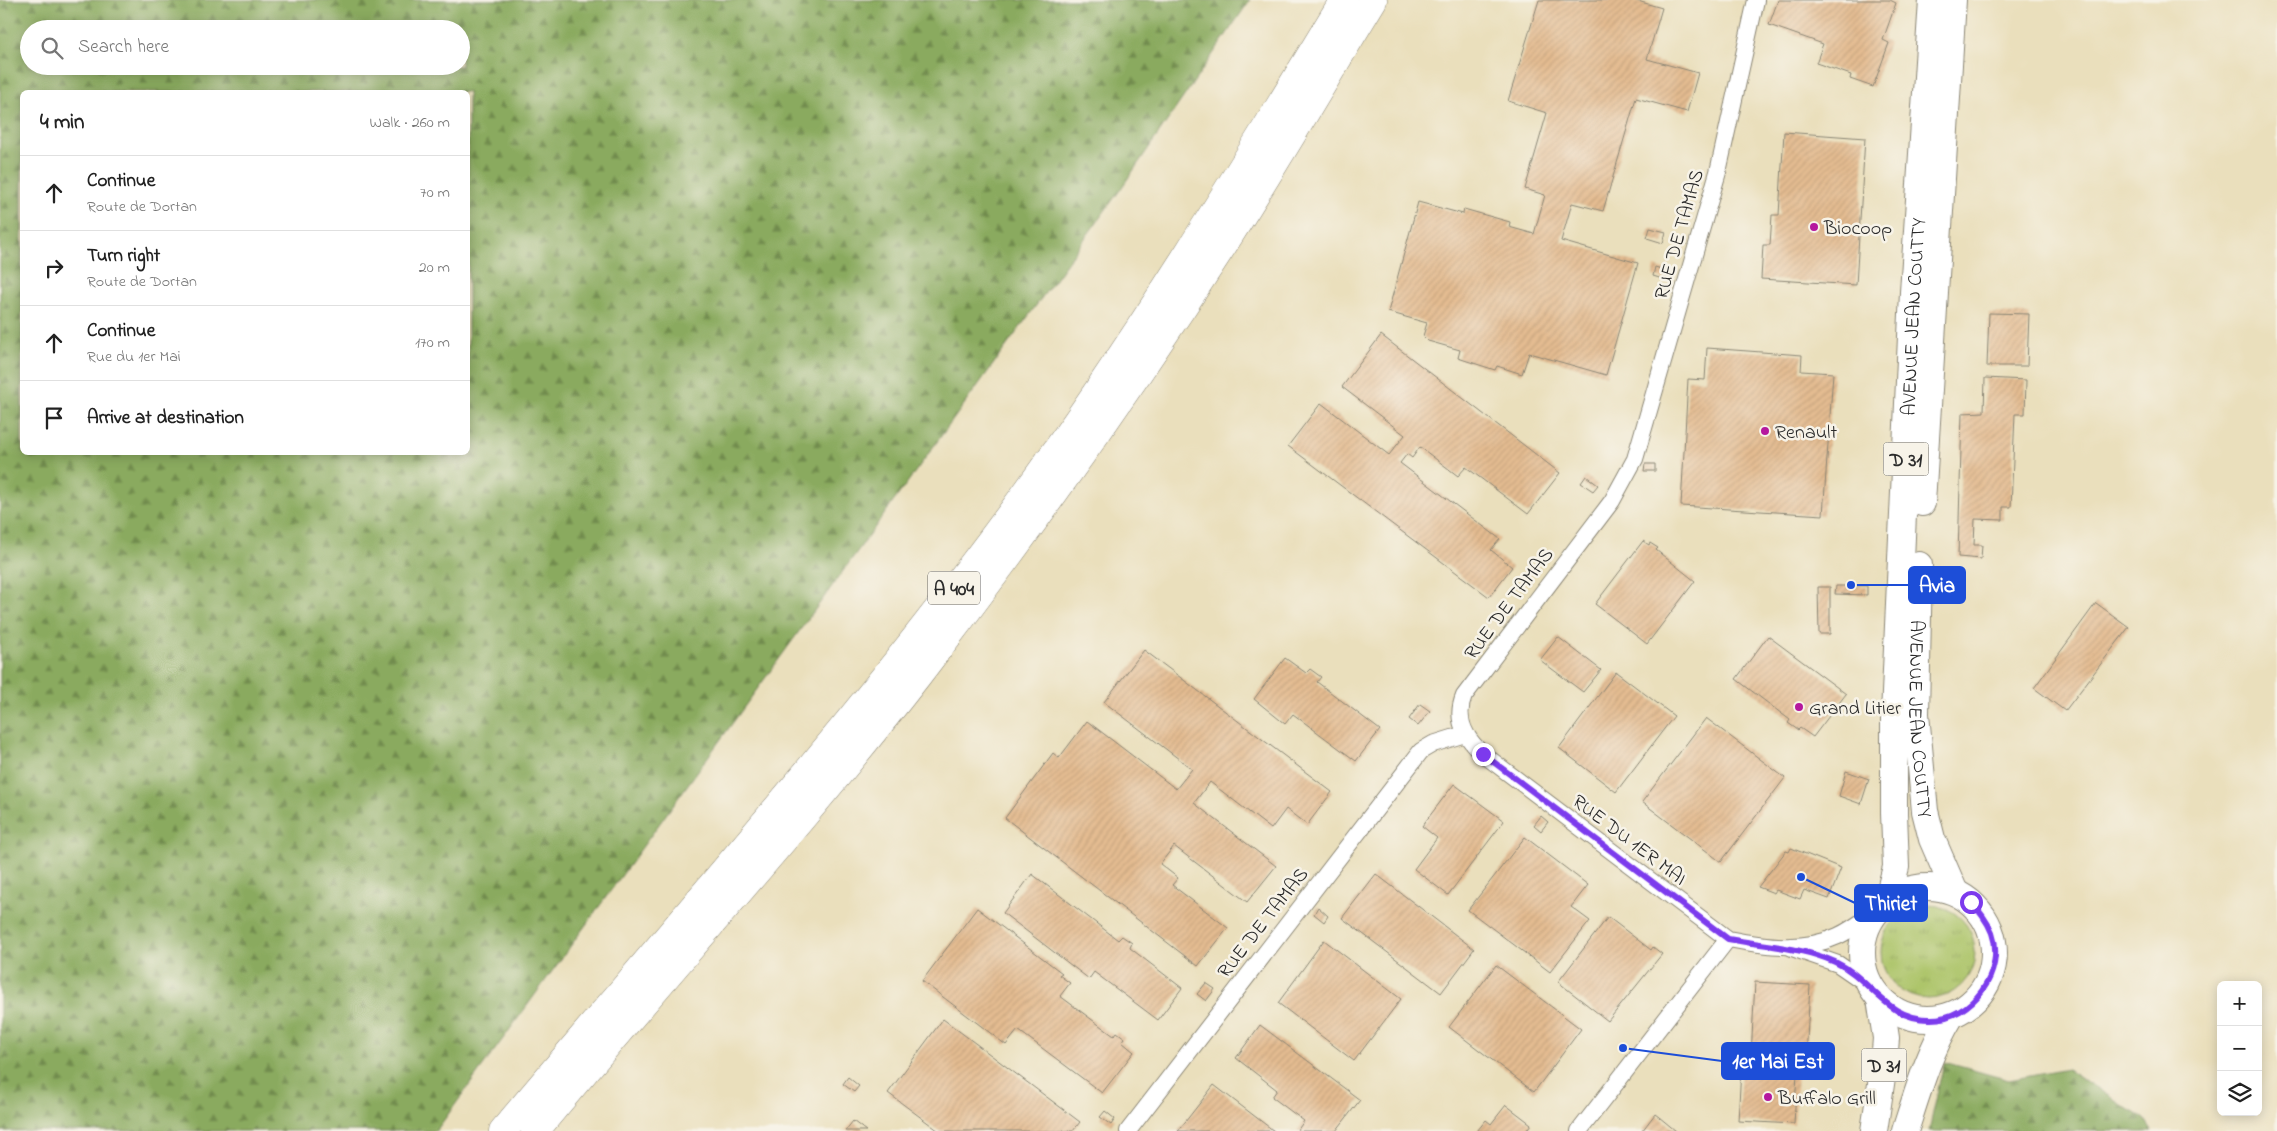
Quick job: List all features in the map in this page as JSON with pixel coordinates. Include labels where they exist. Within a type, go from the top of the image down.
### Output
[{"type":"highway","name":"A 404","points":[[503,1131],[832,742],[949,595],[1014,509],[1144,322],[1344,0]]},
{"type":"highway","name":"A 404","points":[[535,1131],[862,744],[915,678],[1034,520],[1112,411],[1231,233],[1373,0]]},
{"type":"main road","name":"AVENUE JEAN COUTTY","points":[[1881,907],[1896,867],[1894,813],[1895,705],[1913,292],[1932,0]]},
{"type":"main road","name":"AVENUE JEAN COUTTY","points":[[1953,0],[1921,513],[1916,714],[1925,811],[1932,839],[1955,892]]},
{"type":"main road","points":[[1920,887],[1938,887],[1955,892],[1971,902],[1984,916],[1992,934],[1995,954],[1992,974],[1982,992],[1968,1006],[1950,1016],[1932,1019],[1913,1018],[1895,1011],[1875,992],[1863,968],[1862,949],[1865,930],[1881,907],[1902,892],[1920,887]]},
{"type":"main road","name":"D 31","points":[[1874,1131],[1886,1038],[1875,992]]},
{"type":"main road","name":"D 31","points":[[1905,1131],[1935,1042],[1950,1016]]},
{"type":"street","name":"RUE DE TAMAS","points":[[1128,1131],[1421,751],[1433,744],[1464,734],[1460,706],[1464,696],[1612,501],[1635,459],[1718,172],[1756,0]]},
{"type":"street","name":"RUE DU 1ER MAI","points":[[1464,734],[1483,754],[1728,939],[1759,945],[1785,947],[1817,955],[1838,964],[1875,992]]},
{"type":"street","name":"RUE DU 1ER MAI","points":[[1785,947],[1838,936],[1881,907]]},
{"type":"street","points":[[1579,1131],[1728,939]]},
{"type":"green space","points":[[0,0],[1250,0],[1120,190],[436,1131],[0,1131]]},
{"type":"green space","points":[[1928,905],[1946,909],[1961,919],[1971,934],[1975,952],[1971,970],[1961,985],[1946,995],[1928,999],[1910,995],[1895,985],[1885,970],[1881,952],[1885,934],[1895,919],[1910,909]]},
{"type":"green space","points":[[1944,1062],[2009,1080],[2067,1069],[2144,1119],[2152,1131],[1929,1131]]},
{"type":"building","points":[[1539,0],[1634,0],[1662,8],[1647,59],[1698,73],[1687,112],[1636,98],[1603,211],[1572,203],[1561,241],[1638,263],[1606,375],[1529,353],[1522,374],[1497,366],[1495,370],[1458,358],[1460,350],[1428,341],[1423,336],[1427,323],[1388,312],[1418,202],[1463,214],[1464,209],[1510,222],[1509,227],[1534,234],[1545,195],[1525,189],[1547,113],[1508,101]]},
{"type":"building","points":[[1778,0],[1890,0],[1896,3],[1883,40],[1889,43],[1873,87],[1850,79],[1851,75],[1816,63],[1823,44],[1769,25]]},
{"type":"building","points":[[1784,132],[1865,138],[1856,285],[1761,279],[1763,245],[1770,245],[1772,215],[1779,215]]},
{"type":"building","points":[[1650,228],[1666,232],[1663,243],[1647,238]]},
{"type":"building","points":[[1655,267],[1668,271],[1666,280],[1653,276]]},
{"type":"building","points":[[1989,313],[2029,314],[2027,366],[1987,366]]},
{"type":"building","points":[[1381,335],[1560,473],[1528,514],[1466,467],[1458,476],[1420,447],[1412,458],[1407,454],[1400,463],[1500,539],[1491,550],[1512,567],[1489,597],[1288,446],[1321,403],[1389,455],[1405,435],[1342,387]]},
{"type":"building","name":"Renault","points":[[1707,348],[1802,355],[1801,371],[1833,373],[1823,515],[1681,506],[1688,379],[1705,380]]},
{"type":"building","points":[[1985,378],[2026,380],[2025,414],[2015,414],[2011,507],[2003,507],[2003,520],[1975,519],[1974,545],[1982,545],[1981,559],[1958,557],[1962,413],[1984,412]]},
{"type":"building","points":[[1645,464],[1655,464],[1655,471],[1644,471]]},
{"type":"building","points":[[1586,476],[1598,485],[1593,491],[1581,483]]},
{"type":"building","points":[[1643,541],[1658,548],[1656,550],[1695,581],[1647,644],[1595,604]]},
{"type":"building","points":[[1836,586],[1867,586],[1867,595],[1835,594]]},
{"type":"building","points":[[1818,587],[1830,587],[1830,634],[1819,634]]},
{"type":"building","points":[[2096,603],[2129,627],[2065,711],[2034,688]]},
{"type":"building","points":[[1768,636],[1846,694],[1813,737],[1800,728],[1798,730],[1788,723],[1790,720],[1736,679]]},
{"type":"building","points":[[1558,637],[1601,670],[1583,692],[1540,660]]},
{"type":"building","points":[[1144,650],[1332,792],[1307,825],[1286,809],[1271,829],[1210,782],[1194,803],[1276,866],[1247,902],[1174,846],[1160,864],[1178,878],[1172,885],[1228,928],[1198,966],[1005,818],[1053,753],[1059,758],[1087,721],[1176,789],[1192,769],[1104,702]]},
{"type":"building","points":[[1285,658],[1306,673],[1310,669],[1321,677],[1317,682],[1380,730],[1356,761],[1293,714],[1285,724],[1254,699]]},
{"type":"building","points":[[1616,672],[1674,716],[1616,792],[1559,748]]},
{"type":"building","points":[[1420,704],[1430,711],[1418,726],[1409,719]]},
{"type":"building","points":[[1706,718],[1785,778],[1721,862],[1642,802]]},
{"type":"building","points":[[1846,771],[1869,779],[1861,804],[1839,796]]},
{"type":"building","points":[[1454,784],[1504,821],[1448,895],[1414,869],[1437,838],[1422,826]]},
{"type":"building","points":[[1541,816],[1548,822],[1541,831],[1534,825]]},
{"type":"building","points":[[1525,837],[1588,885],[1571,907],[1590,921],[1550,972],[1468,910]]},
{"type":"building","points":[[1791,848],[1841,868],[1829,899],[1804,890],[1800,899],[1776,890],[1774,893],[1758,887],[1786,851],[1789,852]]},
{"type":"building","points":[[1032,874],[1118,940],[1122,936],[1132,943],[1130,948],[1182,988],[1158,1020],[1094,972],[1089,979],[1003,913]]},
{"type":"building","points":[[1376,874],[1474,949],[1441,993],[1342,918]]},
{"type":"building","points":[[1318,907],[1328,916],[1324,922],[1314,914]]},
{"type":"building","points":[[977,908],[1062,973],[1059,975],[1070,983],[1060,996],[1114,1036],[1117,1032],[1125,1038],[1122,1042],[1134,1052],[1102,1093],[1018,1030],[1006,1045],[922,981]]},
{"type":"building","points":[[1608,917],[1651,950],[1653,947],[1662,954],[1608,1021],[1558,982]]},
{"type":"building","points":[[1324,940],[1401,999],[1354,1061],[1278,1003]]},
{"type":"building","points":[[1496,965],[1581,1029],[1534,1092],[1449,1027]]},
{"type":"building","points":[[1755,982],[1810,985],[1806,1059],[1751,1056]]},
{"type":"building","points":[[1206,983],[1215,989],[1206,1001],[1197,994]]},
{"type":"building","points":[[943,1019],[1080,1122],[1073,1131],[939,1131],[888,1093]]},
{"type":"building","points":[[1260,1025],[1360,1100],[1336,1131],[1297,1131],[1304,1121],[1272,1097],[1277,1090],[1236,1058]]},
{"type":"building","name":"Buffalo Grill","points":[[1741,1070],[1797,1073],[1794,1124],[1738,1121]]},
{"type":"building","points":[[848,1077],[859,1086],[854,1092],[843,1084]]},
{"type":"building","points":[[1214,1085],[1274,1131],[1178,1131]]},
{"type":"building","points":[[1506,1105],[1531,1124],[1526,1131],[1477,1131],[1486,1120],[1491,1124]]},
{"type":"building","points":[[1105,1111],[1115,1119],[1111,1125],[1100,1117]]},
{"type":"building","points":[[1655,1114],[1659,1117],[1676,1131],[1642,1131]]},
{"type":"building","points":[[853,1121],[866,1131],[845,1131]]},
{"type":"place","name":"Biocoop","points":[[1814,227]]},
{"type":"place","name":"Renault","points":[[1765,431]]},
{"type":"place","name":"Avia","points":[[1851,585]]},
{"type":"place","name":"Grand Litier","points":[[1799,707]]},
{"type":"place","name":"Thiriet","points":[[1801,877]]},
{"type":"place","name":"1er Mai Est","points":[[1623,1048]]},
{"type":"place","name":"Buffalo Grill","points":[[1768,1097]]},
{"type":"route","points":[[1483,754],[1728,939],[1759,945],[1785,947],[1817,955],[1838,964],[1870,986],[1880,999],[1895,1011],[1913,1018],[1932,1019],[1950,1016],[1968,1006],[1982,992],[1992,974],[1995,954],[1992,934],[1984,916],[1971,902]]}]
